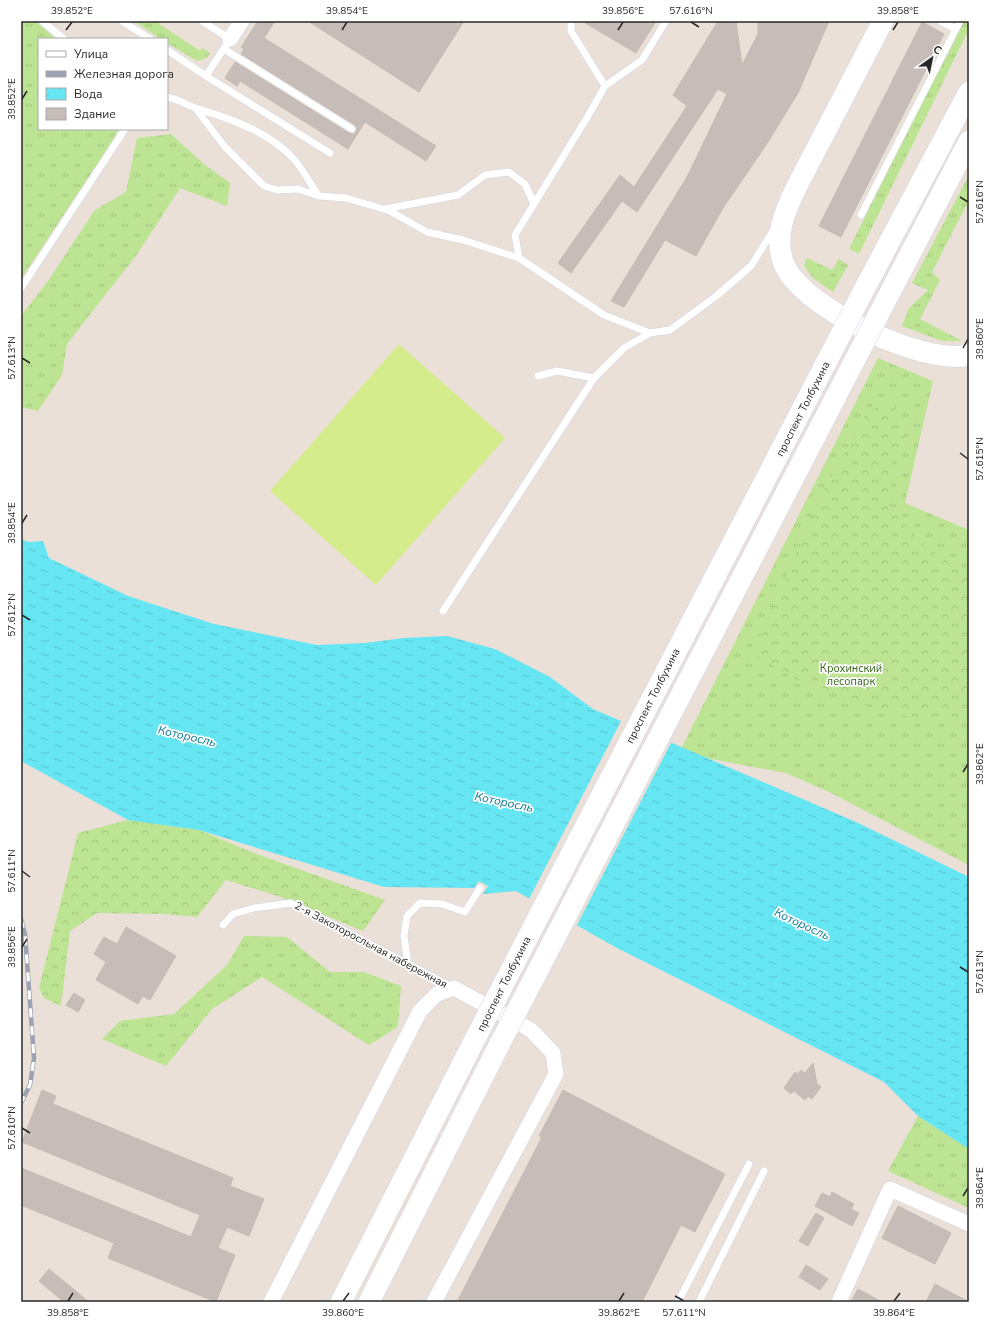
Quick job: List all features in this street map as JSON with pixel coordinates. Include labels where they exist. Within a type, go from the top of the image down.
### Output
[{"type":"main road","points":[[883,21],[796,186],[784,213],[780,231],[779,247],[784,264],[796,283],[814,300],[846,320],[887,340],[943,357],[969,355]]},
{"type":"main road","name":"проспект Толбухина","points":[[341,1302],[866,286],[969,92]]},
{"type":"main road","points":[[369,1302],[494,1055],[969,141]]},
{"type":"street","points":[[227,44],[242,21]]},
{"type":"street","points":[[271,1302],[420,1011],[437,994],[454,988],[532,1030],[553,1053],[556,1074],[434,1302]]},
{"type":"street","points":[[839,1302],[890,1189],[969,1224]]},
{"type":"lane","points":[[42,21],[63,38]]},
{"type":"lane","points":[[122,21],[148,38]]},
{"type":"lane","points":[[202,21],[227,44],[352,129]]},
{"type":"lane","points":[[571,21],[571,31],[605,86]]},
{"type":"lane","points":[[519,258],[515,235],[605,86],[642,60],[666,21]]},
{"type":"lane","points":[[940,21],[956,29]]},
{"type":"lane","points":[[862,215],[960,21]]},
{"type":"lane","points":[[206,76],[227,44]]},
{"type":"lane","points":[[168,51],[330,153]]},
{"type":"lane","points":[[168,97],[179,99],[196,109],[229,118],[282,147],[294,160],[319,196]]},
{"type":"lane","points":[[196,109],[225,148],[264,186],[278,190],[298,188],[319,196],[346,198],[383,209],[427,232],[463,240],[519,258],[604,315],[650,332]]},
{"type":"lane","points":[[21,288],[124,130]]},
{"type":"lane","points":[[383,209],[458,195],[485,176],[509,172],[525,184],[534,204]]},
{"type":"lane","points":[[443,611],[594,378],[624,348],[650,332],[670,330],[715,297],[751,266],[784,213]]},
{"type":"lane","points":[[538,376],[557,371],[594,378]]},
{"type":"lane","points":[[408,965],[404,936],[407,916],[420,903],[442,904],[465,912],[480,888]]},
{"type":"lane","name":"2-я Закоторосльная набережная","points":[[223,925],[233,914],[254,908],[291,903],[454,988]]},
{"type":"lane","points":[[678,1302],[749,1164]]},
{"type":"lane","points":[[699,1302],[764,1171]]},
{"type":"green space","points":[[21,21],[35,21],[55,38],[38,38],[38,130],[118,130],[21,279]]},
{"type":"green space","points":[[134,21],[155,21],[200,51],[202,48],[210,53],[207,58],[197,61],[168,44],[168,38],[160,38]]},
{"type":"green space","points":[[963,21],[969,21],[968,31],[859,254],[849,249]]},
{"type":"green space","points":[[171,134],[205,165],[230,183],[227,206],[180,188],[138,253],[67,344],[62,375],[38,411],[21,407],[21,316],[48,281],[95,210],[126,192],[137,138]]},
{"type":"green space","points":[[969,175],[969,200],[932,272],[940,280],[920,319],[962,341],[942,341],[902,326],[909,308],[928,290],[912,283]]},
{"type":"green space","points":[[807,258],[832,270],[839,259],[848,265],[833,292],[813,278],[804,266]]},
{"type":"green space","points":[[399,344],[505,438],[376,585],[270,491]]},
{"type":"green space","name":"Крохинский лесопарк","points":[[878,358],[933,381],[905,503],[969,530],[969,865],[831,793],[786,773],[679,753]]},
{"type":"green space","points":[[893,400],[904,438],[886,505],[928,548],[969,577],[969,723],[909,717],[797,680],[755,654],[761,633],[826,486],[867,412]]},
{"type":"green space","points":[[128,820],[199,830],[254,853],[385,900],[363,931],[278,896],[226,880],[197,917],[163,914],[97,913],[70,931],[61,1006],[44,998],[39,988],[78,833]]},
{"type":"green space","points":[[244,936],[287,937],[330,972],[364,972],[401,986],[398,1027],[369,1045],[262,977],[212,1009],[166,1066],[102,1039],[120,1021],[174,1014],[227,965]]},
{"type":"green space","points":[[918,1116],[969,1149],[969,1208],[888,1171]]},
{"type":"water","name":"Которосль","points":[[21,539],[28,542],[43,541],[49,558],[128,596],[214,624],[317,645],[365,643],[404,638],[447,636],[495,649],[550,677],[593,709],[856,822],[969,877],[969,1149],[918,1116],[884,1082],[617,948],[516,891],[483,894],[488,886],[479,881],[474,888],[384,887],[199,830],[128,820],[21,761]]},
{"type":"pier","points":[[622,719],[672,741],[576,927],[528,901]]},
{"type":"building","points":[[258,21],[275,21],[264,38],[436,146],[426,161],[365,122],[348,149],[240,81],[237,86],[225,78],[235,62],[349,133],[354,134],[356,131],[355,125],[241,54],[244,49],[241,47]]},
{"type":"building","points":[[308,21],[464,21],[419,92]]},
{"type":"building","points":[[582,21],[656,21],[636,53]]},
{"type":"building","points":[[718,21],[736,21],[742,65],[758,34],[758,21],[829,21],[798,93],[766,145],[723,208],[696,256],[665,240],[624,307],[611,301],[687,177],[727,94],[718,89],[637,212],[622,201],[571,273],[558,263],[620,175],[634,187],[687,106],[673,95]]},
{"type":"building","points":[[922,22],[944,34],[841,237],[819,226]]},
{"type":"building","points":[[126,927],[176,956],[150,1000],[143,996],[138,1004],[96,980],[106,962],[94,954],[104,937],[117,944]]},
{"type":"building","points":[[74,993],[85,1000],[78,1012],[66,1005]]},
{"type":"building","points":[[813,1063],[817,1084],[821,1087],[812,1099],[808,1096],[805,1100],[794,1091],[791,1094],[784,1088],[795,1072],[798,1074],[801,1070],[805,1073]]},
{"type":"building","points":[[42,1090],[56,1096],[53,1104],[233,1178],[230,1186],[264,1199],[249,1236],[227,1227],[218,1248],[235,1255],[216,1302],[108,1258],[114,1243],[21,1205],[21,1168],[191,1237],[200,1215],[22,1142]]},
{"type":"building","points":[[563,1090],[725,1174],[695,1232],[681,1225],[642,1302],[457,1302],[542,1137],[539,1136]]},
{"type":"building","points":[[832,1192],[854,1204],[851,1209],[859,1213],[852,1226],[815,1206],[822,1193],[830,1197]]},
{"type":"building","points":[[898,1206],[951,1233],[935,1264],[882,1238]]},
{"type":"building","points":[[816,1213],[824,1218],[808,1246],[799,1241]]},
{"type":"building","points":[[806,1265],[828,1279],[820,1290],[799,1277]]},
{"type":"building","points":[[49,1269],[89,1302],[64,1302],[39,1281]]},
{"type":"building","points":[[935,1284],[969,1302],[926,1302]]},
{"type":"building","points":[[858,1289],[882,1302],[851,1302]]},
{"type":"railway","points":[[21,919],[25,934],[34,1058],[30,1085],[21,1103]]}]
